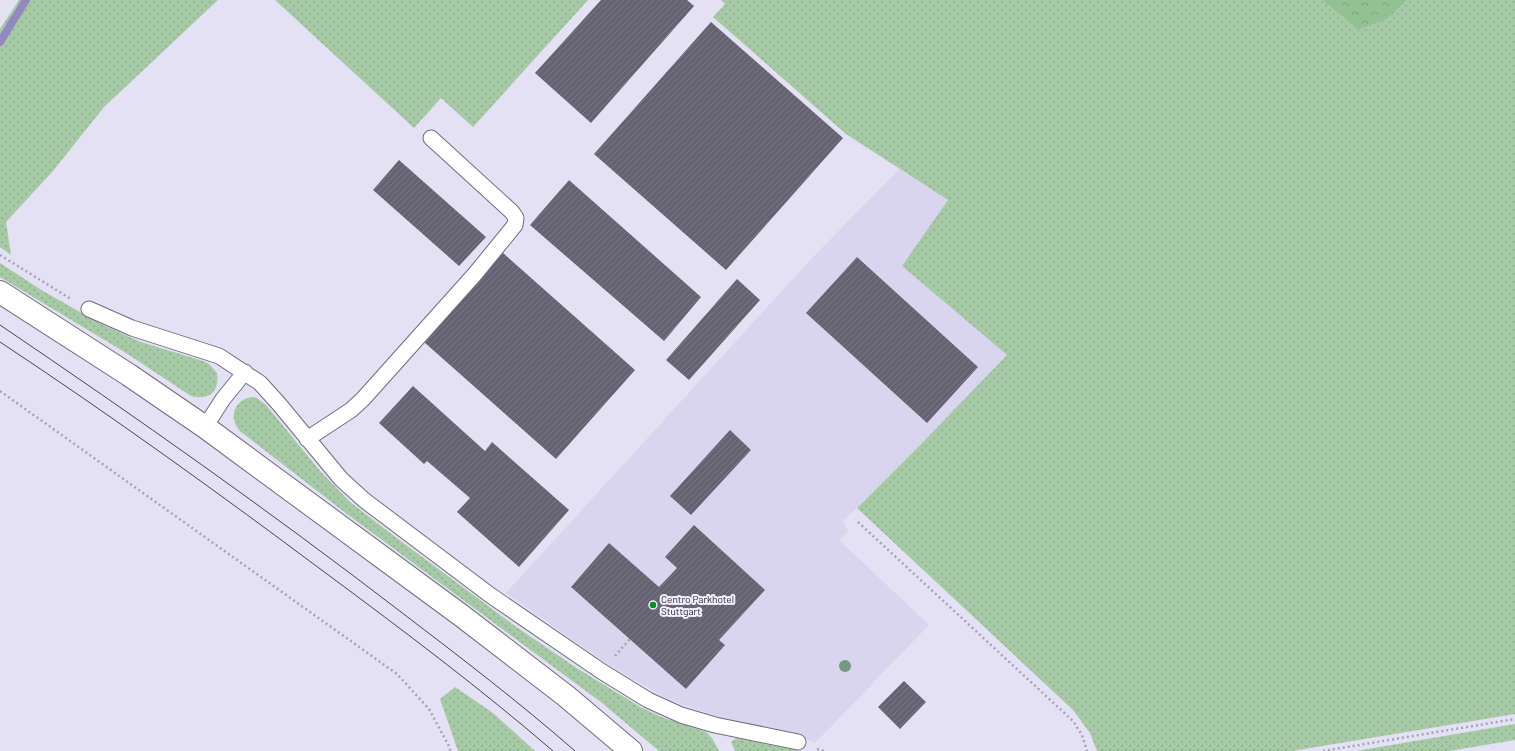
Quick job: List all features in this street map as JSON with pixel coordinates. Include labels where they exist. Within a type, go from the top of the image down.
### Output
[{"type":"main road","points":[[0,292],[129,375],[206,427],[456,611],[572,701],[631,751]]},
{"type":"lane","points":[[307,439],[351,410],[363,399],[474,274],[515,225],[516,218],[512,212],[431,138]]},
{"type":"lane","points":[[89,309],[138,330],[213,354],[225,359],[245,372],[260,383],[269,393],[340,479],[374,509],[490,595],[583,660],[648,700],[670,711],[715,725],[798,742]]},
{"type":"lane","points":[[206,427],[230,390],[245,372]]},
{"type":"path","points":[[0,255],[89,309]]},
{"type":"path","points":[[0,391],[397,674],[429,709],[450,748],[450,751]]},
{"type":"path","points":[[858,522],[1073,721],[1082,735],[1087,751]]},
{"type":"path","points":[[1323,751],[1515,719]]},
{"type":"shaded area","points":[[899,169],[948,200],[903,266],[1007,355],[924,441],[843,521],[848,531],[839,540],[929,625],[815,743],[791,732],[719,717],[665,698],[603,661],[506,593],[812,258]]},
{"type":"green space","points":[[19,0],[218,0],[104,107],[53,171],[6,222],[11,255],[0,247],[0,29]]},
{"type":"green space","points":[[275,0],[588,0],[473,127],[441,98],[414,128]]},
{"type":"green space","points":[[721,0],[1322,0],[1358,30],[1386,20],[1407,0],[1515,0],[1515,714],[1292,751],[1097,751],[1090,733],[1073,710],[857,508],[1007,355],[902,266],[948,200],[846,134],[713,17],[725,4]]},
{"type":"green space","points":[[1322,0],[1407,0],[1386,20],[1358,30]]},
{"type":"green space","points":[[0,263],[43,291],[103,325],[141,342],[209,364],[217,373],[217,385],[215,390],[212,394],[203,397],[191,396],[126,353],[0,277]]},
{"type":"green space","points":[[251,397],[257,398],[266,405],[321,472],[350,502],[394,536],[515,626],[575,667],[642,708],[664,718],[706,732],[712,738],[719,751],[659,751],[602,703],[347,514],[241,432],[235,422],[234,411],[240,402]]},
{"type":"green space","points":[[455,687],[493,713],[535,751],[458,751],[440,699]]},
{"type":"green space","points":[[1515,724],[1515,740],[1449,751],[1356,751]]},
{"type":"green space","points":[[736,738],[799,751],[735,751],[731,742]]},
{"type":"building","points":[[601,0],[687,0],[694,6],[591,123],[535,73]]},
{"type":"building","points":[[711,22],[843,138],[726,270],[594,154]]},
{"type":"building","points":[[399,160],[486,237],[459,266],[373,190]]},
{"type":"building","points":[[569,180],[701,297],[664,341],[530,225]]},
{"type":"building","points":[[503,253],[635,370],[556,459],[424,342]]},
{"type":"building","points":[[857,257],[978,367],[927,423],[806,313]]},
{"type":"building","points":[[737,279],[760,300],[689,380],[666,360]]},
{"type":"building","points":[[413,386],[485,451],[492,442],[569,510],[519,567],[457,512],[470,498],[427,461],[424,464],[379,423]]},
{"type":"building","points":[[730,430],[751,450],[691,515],[670,496]]},
{"type":"building","name":"Centro Parkhotel Stuttgart","points":[[694,525],[765,590],[719,640],[725,645],[686,689],[571,587],[609,543],[659,587],[677,568],[665,557]]},
{"type":"building","points":[[904,681],[926,702],[900,729],[878,707]]},
{"type":"waterway","points":[[0,42],[26,0]]},
{"type":"tram line","points":[[0,325],[152,430],[303,538],[467,663],[575,751]]},
{"type":"tram line","points":[[0,342],[124,427],[287,544],[442,661],[553,751]]},
{"type":"place","name":"Centro Parkhotel Stuttgart","points":[[653,605]]}]
